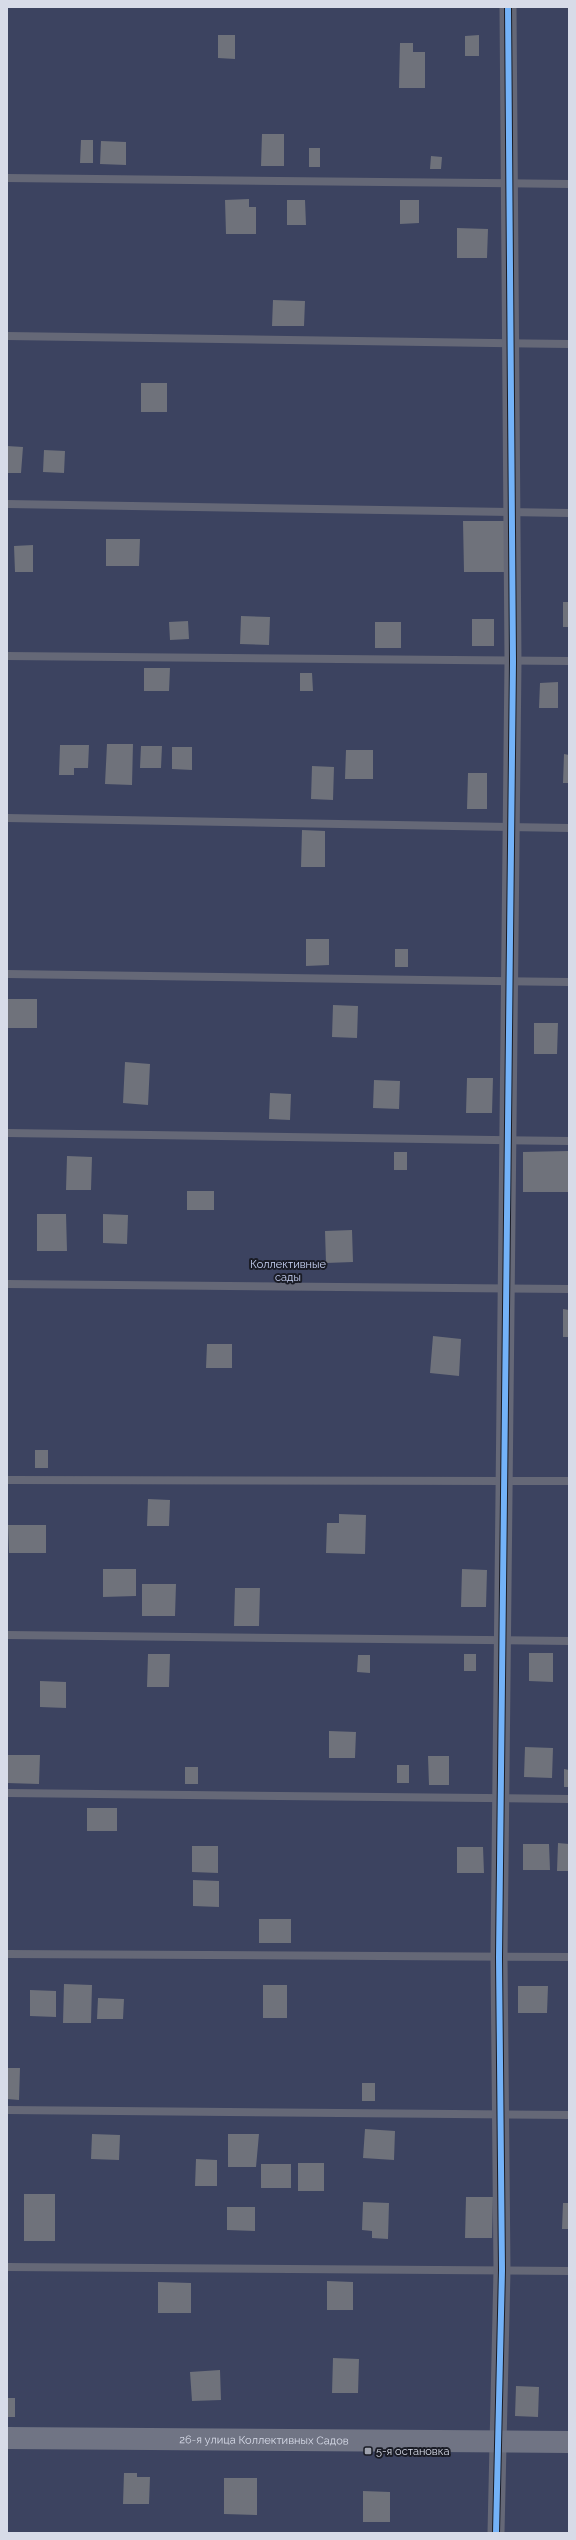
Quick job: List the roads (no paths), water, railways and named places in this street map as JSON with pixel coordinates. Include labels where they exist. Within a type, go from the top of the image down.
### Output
[{"type":"main road","name":"26-я улица Коллективных Садов","points":[[7,2438],[569,2442]]},
{"type":"street","points":[[496,2533],[502,2270],[499,1958],[502,1641],[506,1481],[506,1288],[511,982],[513,661],[511,184],[508,7]]},
{"type":"lane","points":[[7,178],[569,184]]},
{"type":"lane","points":[[7,336],[569,344]]},
{"type":"lane","points":[[7,504],[569,512]]},
{"type":"lane","points":[[7,656],[569,661]]},
{"type":"lane","points":[[7,818],[569,828]]},
{"type":"lane","points":[[7,974],[569,982]]},
{"type":"lane","points":[[7,1132],[569,1141]]},
{"type":"lane","points":[[7,1284],[569,1289]]},
{"type":"lane","points":[[7,1480],[569,1482]]},
{"type":"lane","points":[[7,1635],[569,1641]]},
{"type":"lane","points":[[7,1793],[569,1799]]},
{"type":"lane","points":[[7,1954],[499,1958],[569,1957]]},
{"type":"lane","points":[[7,2110],[501,2116],[569,2115]]},
{"type":"lane","points":[[7,2267],[569,2271]]},
{"type":"place","name":"5-я остановка","points":[[368,2451]]},
{"type":"park label","name":"Коллективные сады","points":[[288,1270]]}]
